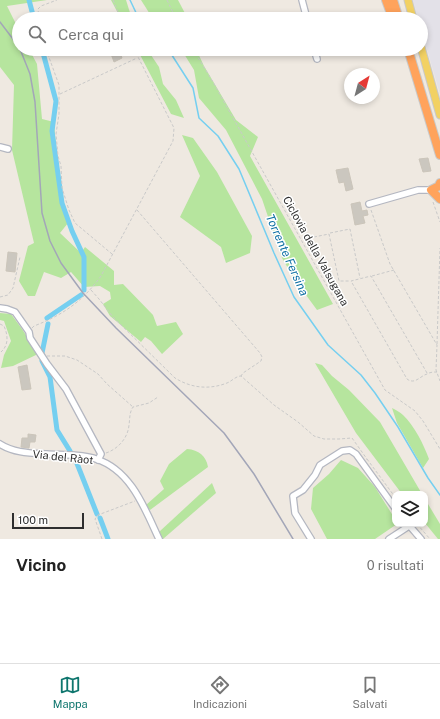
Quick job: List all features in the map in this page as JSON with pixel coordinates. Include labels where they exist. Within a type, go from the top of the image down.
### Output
[{"type":"highway","points":[[386,0],[390,12]]},
{"type":"highway","points":[[393,0],[397,12]]},
{"type":"highway","points":[[398,0],[402,12]]},
{"type":"highway","points":[[410,56],[440,155]]},
{"type":"highway","points":[[414,56],[440,142]]},
{"type":"highway","points":[[436,200],[431,190],[439,186],[440,183]]},
{"type":"main road","points":[[408,0],[411,12]]},
{"type":"main road","points":[[424,56],[440,115]]},
{"type":"street","points":[[302,0],[305,12]]},
{"type":"street","points":[[0,147],[8,148]]},
{"type":"street","points":[[369,204],[418,190],[431,190]]},
{"type":"street","points":[[0,308],[15,312],[29,332],[30,338],[42,357],[66,389],[100,457]]},
{"type":"street","name":"Via del Ràot","points":[[0,444],[9,450],[28,453],[100,457],[122,474],[139,499],[159,539]]},
{"type":"street","points":[[311,539],[295,513],[294,496],[304,490],[315,476],[320,465],[342,451],[350,450],[366,462],[392,503]]},
{"type":"street","points":[[389,539],[405,527]]},
{"type":"street","points":[[410,527],[421,539]]},
{"type":"path","points":[[38,12],[38,9],[41,6],[57,0]]},
{"type":"path","points":[[113,0],[118,12]]},
{"type":"path","points":[[167,0],[173,12]]},
{"type":"path","points":[[49,56],[59,85],[59,114],[56,134],[58,156],[61,166],[62,188],[69,210],[75,223],[113,254]]},
{"type":"path","name":"Ciclovia della Valsugana","points":[[197,56],[385,390],[415,411],[440,449]]},
{"type":"path","points":[[29,332],[34,326],[59,315],[78,302],[91,290],[101,276],[173,141],[174,128],[138,58],[59,94]]},
{"type":"path","points":[[436,200],[440,222]]},
{"type":"path","points":[[369,204],[378,232],[394,270],[437,345]]},
{"type":"path","points":[[91,290],[113,317],[175,378],[185,384],[205,388],[220,386],[242,376],[243,373],[261,361],[262,357],[260,353],[137,209]]},
{"type":"path","points":[[309,238],[350,229],[360,279]]},
{"type":"path","points":[[329,234],[339,281],[351,281],[394,270]]},
{"type":"path","points":[[440,248],[437,345],[437,372],[440,381]]},
{"type":"path","points":[[0,297],[8,295],[13,288],[20,257]]},
{"type":"path","points":[[371,276],[427,374]]},
{"type":"path","points":[[351,281],[407,379],[414,382],[427,374],[437,372]]},
{"type":"path","points":[[0,324],[4,326],[6,331],[7,342],[6,348],[1,352]]},
{"type":"path","points":[[42,357],[49,355],[65,356],[77,360],[98,374],[133,407]]},
{"type":"path","points":[[242,376],[274,405],[298,422],[314,436],[339,439],[352,438],[366,462],[392,493]]},
{"type":"path","points":[[100,457],[119,445],[127,435],[130,411],[133,407],[149,403],[158,397]]},
{"type":"path","points":[[102,539],[95,519],[98,515],[139,499]]},
{"type":"path","points":[[420,527],[430,539]]},
{"type":"shaded area","points":[[413,0],[440,0],[440,94],[428,53],[428,12],[416,12]]},
{"type":"green space","points":[[0,0],[47,0],[7,6],[12,16],[12,56],[33,56],[37,64],[42,119],[54,122],[60,200],[68,223],[60,233],[81,253],[85,247],[114,271],[114,285],[123,284],[153,315],[157,326],[176,322],[183,334],[162,354],[151,341],[145,337],[141,342],[110,316],[103,304],[111,299],[110,292],[100,286],[84,287],[71,272],[61,278],[44,272],[35,296],[28,296],[19,281],[28,246],[34,243],[12,150],[14,85],[0,67]]},
{"type":"green space","points":[[111,0],[126,0],[130,12],[117,12]]},
{"type":"green space","points":[[141,0],[178,0],[184,12],[149,12]]},
{"type":"green space","points":[[141,56],[152,56],[159,67],[163,84],[176,100],[184,118],[171,114]]},
{"type":"green space","points":[[185,56],[199,56],[236,120],[258,137],[250,156],[333,304],[317,310],[295,280],[282,258],[262,199],[226,130],[199,98],[194,70]]},
{"type":"green space","points":[[182,135],[193,138],[217,172],[252,236],[250,253],[226,263],[221,247],[180,217],[200,176]]},
{"type":"green space","points":[[0,313],[11,314],[38,354],[13,366],[1,368],[4,355],[11,341],[4,321],[0,320]]},
{"type":"green space","points":[[315,363],[322,365],[380,422],[420,491],[400,491],[356,433]]},
{"type":"green space","points":[[392,408],[401,413],[415,430],[429,459],[423,468],[397,423]]},
{"type":"green space","points":[[187,449],[201,454],[206,460],[208,467],[150,510],[146,505],[164,489],[160,481],[169,464]]},
{"type":"green space","points":[[341,460],[358,468],[375,487],[392,514],[393,527],[375,539],[327,539],[311,509],[313,488],[329,474]]},
{"type":"green space","points":[[212,483],[216,493],[163,539],[159,532]]},
{"type":"green space","points":[[428,504],[440,524],[440,539],[438,539],[428,527]]},
{"type":"building","points":[[112,56],[121,56],[122,58],[114,62]]},
{"type":"building","points":[[428,158],[431,171],[423,172],[419,159]]},
{"type":"building","points":[[348,168],[353,189],[346,191],[344,182],[339,183],[336,170]]},
{"type":"building","points":[[360,202],[362,211],[367,210],[368,215],[363,216],[365,223],[355,225],[351,204]]},
{"type":"building","points":[[8,252],[17,253],[15,272],[6,271]]},
{"type":"building","points":[[27,365],[31,389],[22,390],[18,367]]},
{"type":"building","points":[[28,434],[36,435],[35,442],[30,442],[29,448],[21,447],[22,438],[28,438]]},
{"type":"waterway","points":[[29,0],[32,12]]},
{"type":"waterway","name":"Torrente Fersina","points":[[130,0],[136,12]]},
{"type":"waterway","points":[[44,56],[56,101],[52,131],[62,203],[72,231],[84,257],[84,290]]},
{"type":"waterway","name":"Torrente Fersina","points":[[172,56],[193,88],[199,118],[218,136],[239,169],[294,297],[328,345],[361,375],[375,393],[440,495]]},
{"type":"waterway","points":[[47,318],[81,295]]},
{"type":"waterway","points":[[42,353],[48,324]]},
{"type":"waterway","points":[[42,361],[50,377],[57,430],[70,451]]},
{"type":"waterway","points":[[76,461],[97,514]]},
{"type":"waterway","points":[[100,518],[108,539]]},
{"type":"railway","points":[[0,22],[12,38]]},
{"type":"railway","points":[[23,56],[30,74],[35,102],[42,213],[50,241],[61,263],[83,293],[116,328],[224,433],[254,474],[293,539]]}]
